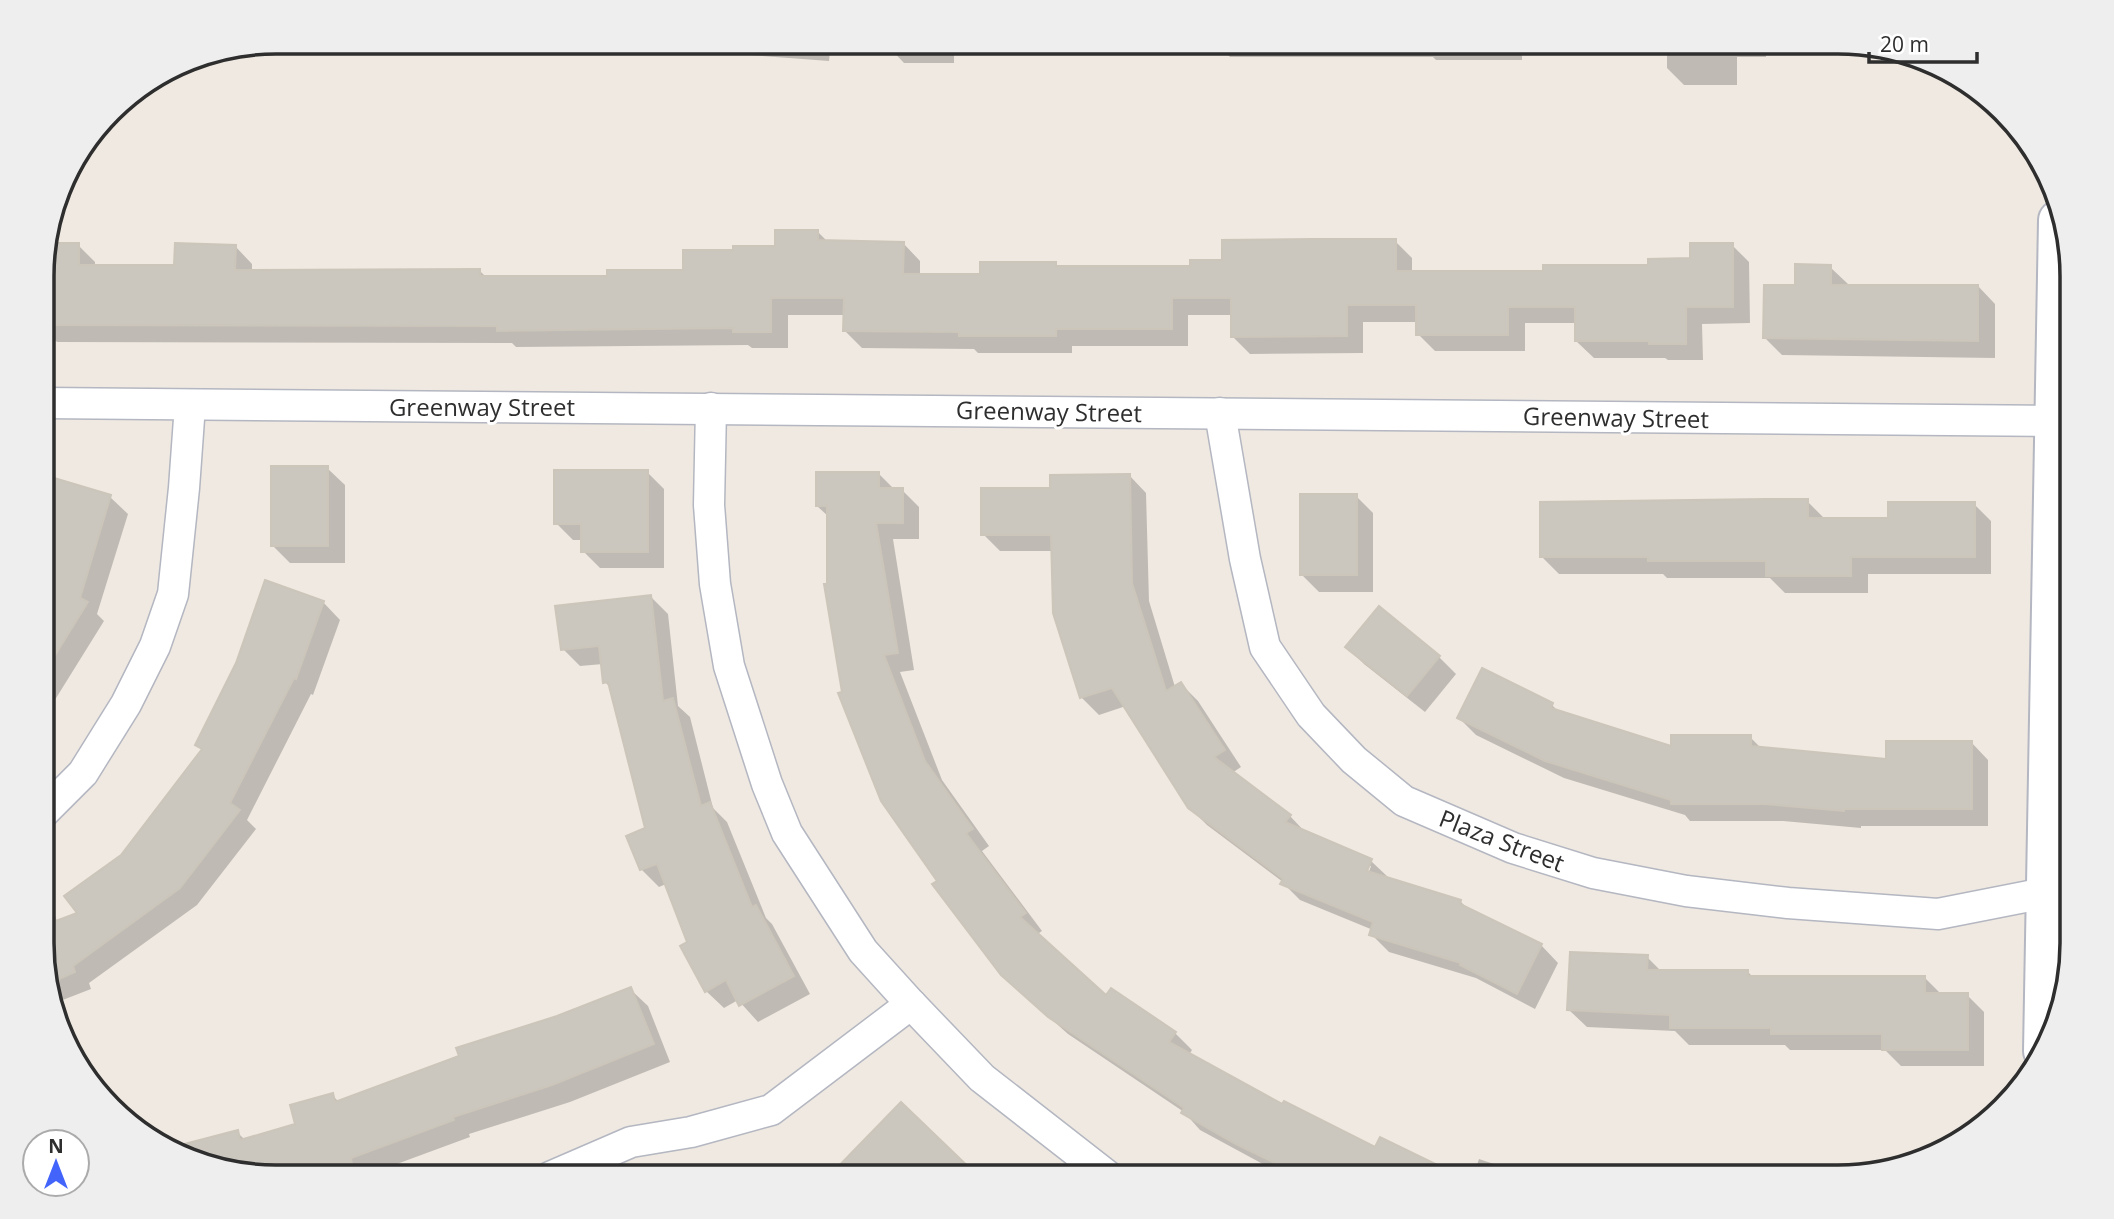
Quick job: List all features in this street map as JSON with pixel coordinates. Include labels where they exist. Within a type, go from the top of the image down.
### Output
[{"type":"main road","points":[[2043,1025],[2057,250]]},
{"type":"street","name":"Greenway Street","points":[[54,403],[2054,421]]},
{"type":"street","points":[[54,802],[83,773],[125,704],[155,646],[173,594],[190,405]]},
{"type":"street","points":[[711,408],[709,505],[715,584],[729,666],[767,784],[787,833],[863,951],[911,1004],[982,1079],[1093,1164]]},
{"type":"street","name":"Plaza Street","points":[[1220,413],[1245,559],[1265,648],[1311,715],[1354,760],[1404,801],[1513,848],[1593,873],[1686,891],[1788,903],[1938,914],[2045,893]]},
{"type":"street","points":[[578,1165],[631,1142],[691,1132],[771,1110],[911,1004]]},
{"type":"building","points":[[775,230],[818,230],[818,240],[904,242],[903,274],[980,274],[980,262],[1056,262],[1056,266],[1190,266],[1190,260],[1222,260],[1222,240],[1396,239],[1396,271],[1543,271],[1543,265],[1648,265],[1648,259],[1690,258],[1690,243],[1733,243],[1733,307],[1686,307],[1686,344],[1575,341],[1575,307],[1508,307],[1508,335],[1416,335],[1416,305],[1347,305],[1347,336],[1231,337],[1231,298],[1172,298],[1172,329],[1056,329],[1056,336],[959,336],[959,332],[843,331],[844,298],[771,298],[771,332],[733,332],[733,328],[497,331],[497,326],[54,325],[57,243],[79,243],[79,265],[174,265],[175,243],[236,245],[235,270],[480,269],[480,276],[607,276],[607,270],[683,270],[683,250],[733,250],[733,246],[775,246]]},
{"type":"building","points":[[1795,264],[1831,265],[1831,285],[1978,285],[1978,341],[1763,338],[1764,285],[1795,285]]},
{"type":"building","points":[[271,466],[328,466],[328,546],[271,546]]},
{"type":"building","points":[[554,470],[648,470],[648,552],[581,552],[581,524],[554,524]]},
{"type":"building","points":[[816,472],[879,472],[879,488],[903,488],[903,523],[876,523],[898,653],[884,655],[925,761],[973,829],[966,833],[1026,913],[1020,917],[1106,995],[1111,988],[1176,1032],[1169,1042],[1282,1104],[1284,1101],[1375,1147],[1380,1137],[1436,1164],[1277,1164],[1181,1113],[1184,1108],[1048,1017],[1001,975],[932,884],[937,881],[881,801],[838,693],[842,692],[824,584],[827,584],[827,506],[816,506]]},
{"type":"building","points":[[1130,474],[1132,583],[1166,691],[1181,682],[1225,750],[1214,757],[1291,815],[1285,822],[1372,859],[1367,871],[1461,900],[1460,904],[1542,944],[1517,994],[1460,965],[1461,963],[1369,935],[1373,922],[1280,884],[1283,879],[1188,808],[1112,688],[1080,698],[1053,613],[1051,535],[981,535],[981,488],[1050,488],[1050,475]]},
{"type":"building","points":[[54,478],[111,495],[80,598],[88,602],[54,657]]},
{"type":"building","points":[[1300,494],[1357,494],[1357,575],[1300,575]]},
{"type":"building","points":[[1808,499],[1808,518],[1888,518],[1888,502],[1975,502],[1975,557],[1851,557],[1851,576],[1766,576],[1766,561],[1540,557],[1540,502]]},
{"type":"building","points":[[265,580],[324,601],[296,679],[294,678],[230,803],[240,810],[180,888],[73,966],[75,972],[58,980],[54,916],[56,921],[77,913],[64,896],[121,855],[202,749],[195,745],[236,663]]},
{"type":"building","points":[[651,595],[663,701],[673,698],[701,806],[710,802],[752,907],[756,905],[794,976],[739,1006],[726,980],[705,992],[680,946],[687,942],[657,864],[640,870],[626,836],[645,828],[608,682],[603,683],[599,646],[561,650],[555,606]]},
{"type":"building","points":[[1379,606],[1440,656],[1407,696],[1345,647]]},
{"type":"building","points":[[1482,668],[1553,703],[1551,708],[1671,746],[1671,735],[1751,735],[1751,746],[1886,759],[1886,741],[1972,741],[1972,809],[1844,811],[1765,804],[1671,804],[1671,800],[1545,761],[1457,718]]},
{"type":"building","points":[[1570,952],[1648,955],[1647,970],[1748,970],[1748,976],[1925,976],[1925,993],[1968,993],[1968,1050],[1882,1050],[1882,1034],[1771,1034],[1771,1028],[1670,1028],[1670,1015],[1567,1010]]},
{"type":"building","points":[[631,987],[654,1044],[552,1085],[453,1117],[454,1120],[351,1158],[352,1165],[247,1163],[219,1157],[183,1144],[238,1130],[240,1140],[295,1124],[290,1105],[333,1093],[335,1102],[459,1056],[456,1048],[557,1016]]},
{"type":"building","points":[[901,1102],[966,1165],[840,1165]]}]
